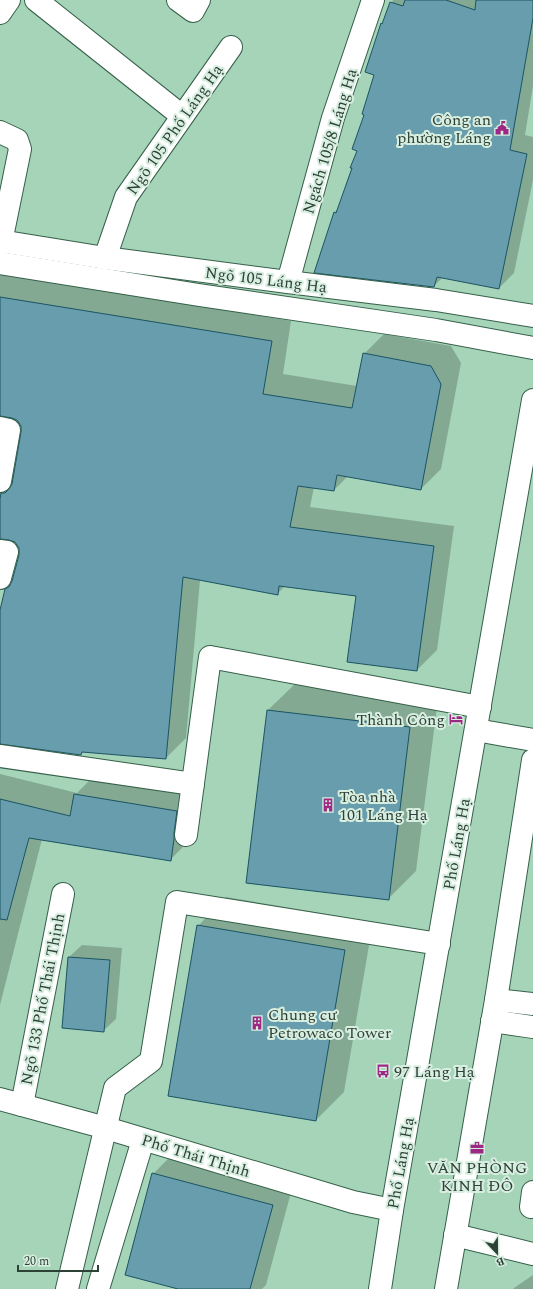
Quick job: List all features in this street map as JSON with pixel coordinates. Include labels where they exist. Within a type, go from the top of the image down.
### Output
[{"type":"main road","points":[[0,13],[9,0]]},
{"type":"main road","points":[[36,0],[182,116]]},
{"type":"main road","points":[[178,0],[193,11],[199,0]]},
{"type":"main road","name":"Ngách 105/8 Láng Hạ","points":[[288,282],[333,118],[373,0]]},
{"type":"main road","name":"Ngõ 105 Phố Láng Hạ","points":[[106,258],[126,197],[231,47]]},
{"type":"main road","points":[[0,132],[17,140],[20,149],[1,241]]},
{"type":"main road","name":"Ngõ 105 Láng Hạ","points":[[1,241],[106,258],[436,300],[533,316]]},
{"type":"main road","points":[[0,263],[199,295],[436,330],[533,348]]},
{"type":"main road","name":"Phố Láng Hạ","points":[[380,1289],[392,1210],[533,400]]},
{"type":"main road","points":[[0,428],[9,430],[0,481]]},
{"type":"main road","points":[[0,551],[7,552],[0,578]]},
{"type":"main road","points":[[186,835],[210,657],[480,707]]},
{"type":"main road","points":[[476,730],[533,740]]},
{"type":"main road","points":[[0,756],[193,784]]},
{"type":"main road","points":[[446,1289],[496,1000],[533,760]]},
{"type":"main road","name":"Ngõ 133 Phố Thái Thịnh","points":[[22,1105],[63,894]]},
{"type":"main road","points":[[68,1289],[115,1088],[151,1061],[177,902],[439,944]]},
{"type":"main road","points":[[496,1000],[533,1004]]},
{"type":"main road","points":[[492,1021],[533,1027]]},
{"type":"main road","name":"Phố Thái Thịnh","points":[[0,1099],[106,1128],[353,1202],[392,1210]]},
{"type":"main road","points":[[98,1289],[143,1140]]},
{"type":"main road","points":[[533,1192],[531,1206],[533,1207]]},
{"type":"main road","points":[[455,1235],[533,1254]]},
{"type":"building","points":[[405,0],[446,0],[475,10],[476,0],[533,0],[533,18],[510,150],[527,154],[499,289],[437,277],[434,287],[314,273],[334,212],[336,213],[357,151],[352,149],[364,115],[362,114],[374,75],[365,72],[381,23],[382,24],[390,2],[403,6]]},
{"type":"building","points":[[0,297],[272,341],[263,394],[352,408],[363,353],[431,366],[441,384],[421,490],[337,475],[334,491],[298,486],[290,527],[434,546],[417,671],[347,662],[356,596],[279,586],[278,595],[183,577],[166,759],[82,752],[81,755],[0,744],[0,610],[5,589],[9,587],[12,581],[19,555],[19,548],[15,542],[0,539],[0,499],[1,493],[5,493],[12,484],[21,426],[17,420],[0,416]]},
{"type":"building","name":"Tòa nhà 101 Láng Hạ","points":[[267,710],[410,727],[389,900],[246,883]]},
{"type":"building","points":[[74,794],[177,811],[171,861],[29,838],[7,920],[0,919],[0,799],[70,816]]},
{"type":"building","name":"Chung cư Petrowaco Tower","points":[[197,925],[345,950],[316,1121],[168,1096]]},
{"type":"building","points":[[68,957],[110,960],[104,1032],[62,1028]]},
{"type":"building","points":[[152,1173],[273,1205],[250,1289],[178,1289],[125,1275]]},
{"type":"place","name":"Công an phường Láng","points":[[502,128]]},
{"type":"place","name":"Thành Công","points":[[456,719]]},
{"type":"place","name":"Tòa nhà 101 Láng Hạ","points":[[328,805]]},
{"type":"place","name":"Chung cư Petrowaco Tower","points":[[257,1023]]},
{"type":"place","name":"97 Láng Hạ","points":[[383,1071]]},
{"type":"place","name":"VĂN PHÒNG KINH ĐÔ","points":[[477,1148]]}]
